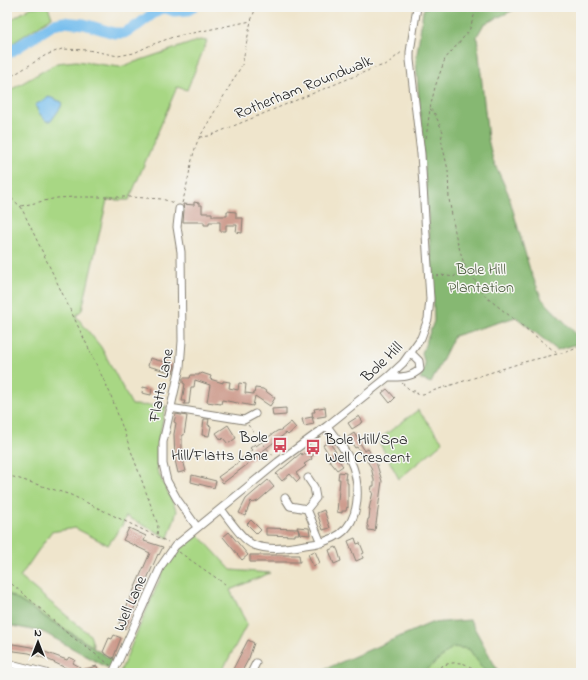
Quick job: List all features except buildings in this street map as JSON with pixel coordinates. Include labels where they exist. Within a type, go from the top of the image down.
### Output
[{"type":"street","name":"Bole Hill","points":[[174,547],[278,462],[327,426],[388,377],[403,363],[422,338],[428,319],[430,299],[421,154],[410,60],[417,7]]},
{"type":"street","name":"Flatts Lane","points":[[178,206],[177,227],[181,252],[182,341],[180,367],[163,442],[163,464],[167,482],[197,527]]},
{"type":"street","points":[[388,377],[401,377],[416,374],[420,369],[420,361],[411,353]]},
{"type":"street","points":[[170,408],[244,420],[255,414]]},
{"type":"street","points":[[221,509],[240,534],[253,545],[269,548],[294,547],[321,543],[340,534],[351,523],[356,507],[358,490],[353,467],[343,448],[327,426]]},
{"type":"street","points":[[308,478],[314,488],[316,498],[308,509]]},
{"type":"street","points":[[285,498],[290,506],[308,509]]},
{"type":"street","points":[[308,509],[321,543]]},
{"type":"street","name":"Well Lane","points":[[114,671],[161,566],[174,547]]},
{"type":"street","points":[[7,663],[27,670],[46,673]]},
{"type":"street","points":[[251,673],[256,663]]},
{"type":"path","points":[[21,206],[58,198],[130,197],[162,199],[178,206],[185,194],[194,151],[200,137],[242,65],[251,21],[256,7]]},
{"type":"path","points":[[426,138],[435,87],[445,58],[469,31],[477,7]]},
{"type":"path","points":[[7,79],[46,55],[62,49],[88,50],[118,56],[134,53],[151,45],[173,38],[251,21]]},
{"type":"path","name":"Rotherham Roundwalk","points":[[200,137],[209,136],[387,64],[402,51],[410,52]]},
{"type":"path","points":[[430,109],[434,112],[442,132],[441,139],[448,170],[449,199],[456,237],[464,264],[486,297],[558,354]]},
{"type":"path","points":[[7,194],[21,206],[110,394],[158,525],[157,537]]},
{"type":"path","points":[[428,277],[442,275],[454,277],[464,264]]},
{"type":"path","points":[[401,377],[402,383],[412,392],[416,391],[418,394],[423,394],[524,362],[570,351],[581,346]]},
{"type":"path","points":[[244,420],[278,462]]},
{"type":"path","points":[[7,475],[71,495],[157,537],[174,547],[225,584]]},
{"type":"path","points":[[7,580],[67,633],[114,671]]},
{"type":"path","points":[[430,673],[445,664],[452,663],[467,665],[476,673]]},
{"type":"green space","points":[[32,7],[48,7],[52,17],[7,47],[7,22]]},
{"type":"green space","name":"Bole Hill Plantation","points":[[425,7],[520,7],[484,24],[477,36],[488,139],[493,160],[508,193],[530,270],[542,299],[581,339],[581,343],[557,350],[516,317],[454,336],[431,383],[420,379],[425,365],[422,353],[434,321],[433,282],[416,61],[423,11]]},
{"type":"green space","points":[[200,40],[207,41],[187,90],[177,87],[129,200],[107,200],[82,310],[76,316],[101,347],[132,405],[166,406],[157,447],[157,470],[177,511],[168,538],[126,516],[123,524],[108,545],[75,528],[51,532],[20,577],[90,635],[94,647],[7,593],[7,92],[57,63],[76,61],[120,67]]},
{"type":"green space","points":[[418,410],[443,442],[399,479],[378,440]]},
{"type":"green space","points":[[199,535],[231,570],[270,573],[230,590],[247,624],[221,673],[121,673],[120,672],[165,567],[175,553]]},
{"type":"green space","points":[[7,593],[114,661],[108,668],[43,632],[7,625]]},
{"type":"green space","points":[[470,620],[499,673],[486,673],[469,649],[453,647],[423,673],[316,673],[431,623]]},
{"type":"green space","points":[[453,647],[469,649],[486,673],[423,673]]},
{"type":"water","points":[[49,97],[62,102],[61,107],[51,121],[46,121],[39,113],[35,105]]},
{"type":"waterway","points":[[7,54],[54,24],[63,22],[84,24],[114,33],[124,33],[138,25],[159,9],[166,8],[174,11],[188,10],[193,7]]},
{"type":"place","name":"Bole Hill/Flatts Lane","points":[[280,445]]},
{"type":"place","name":"Bole Hill/Spa Well Crescent","points":[[313,447]]}]
